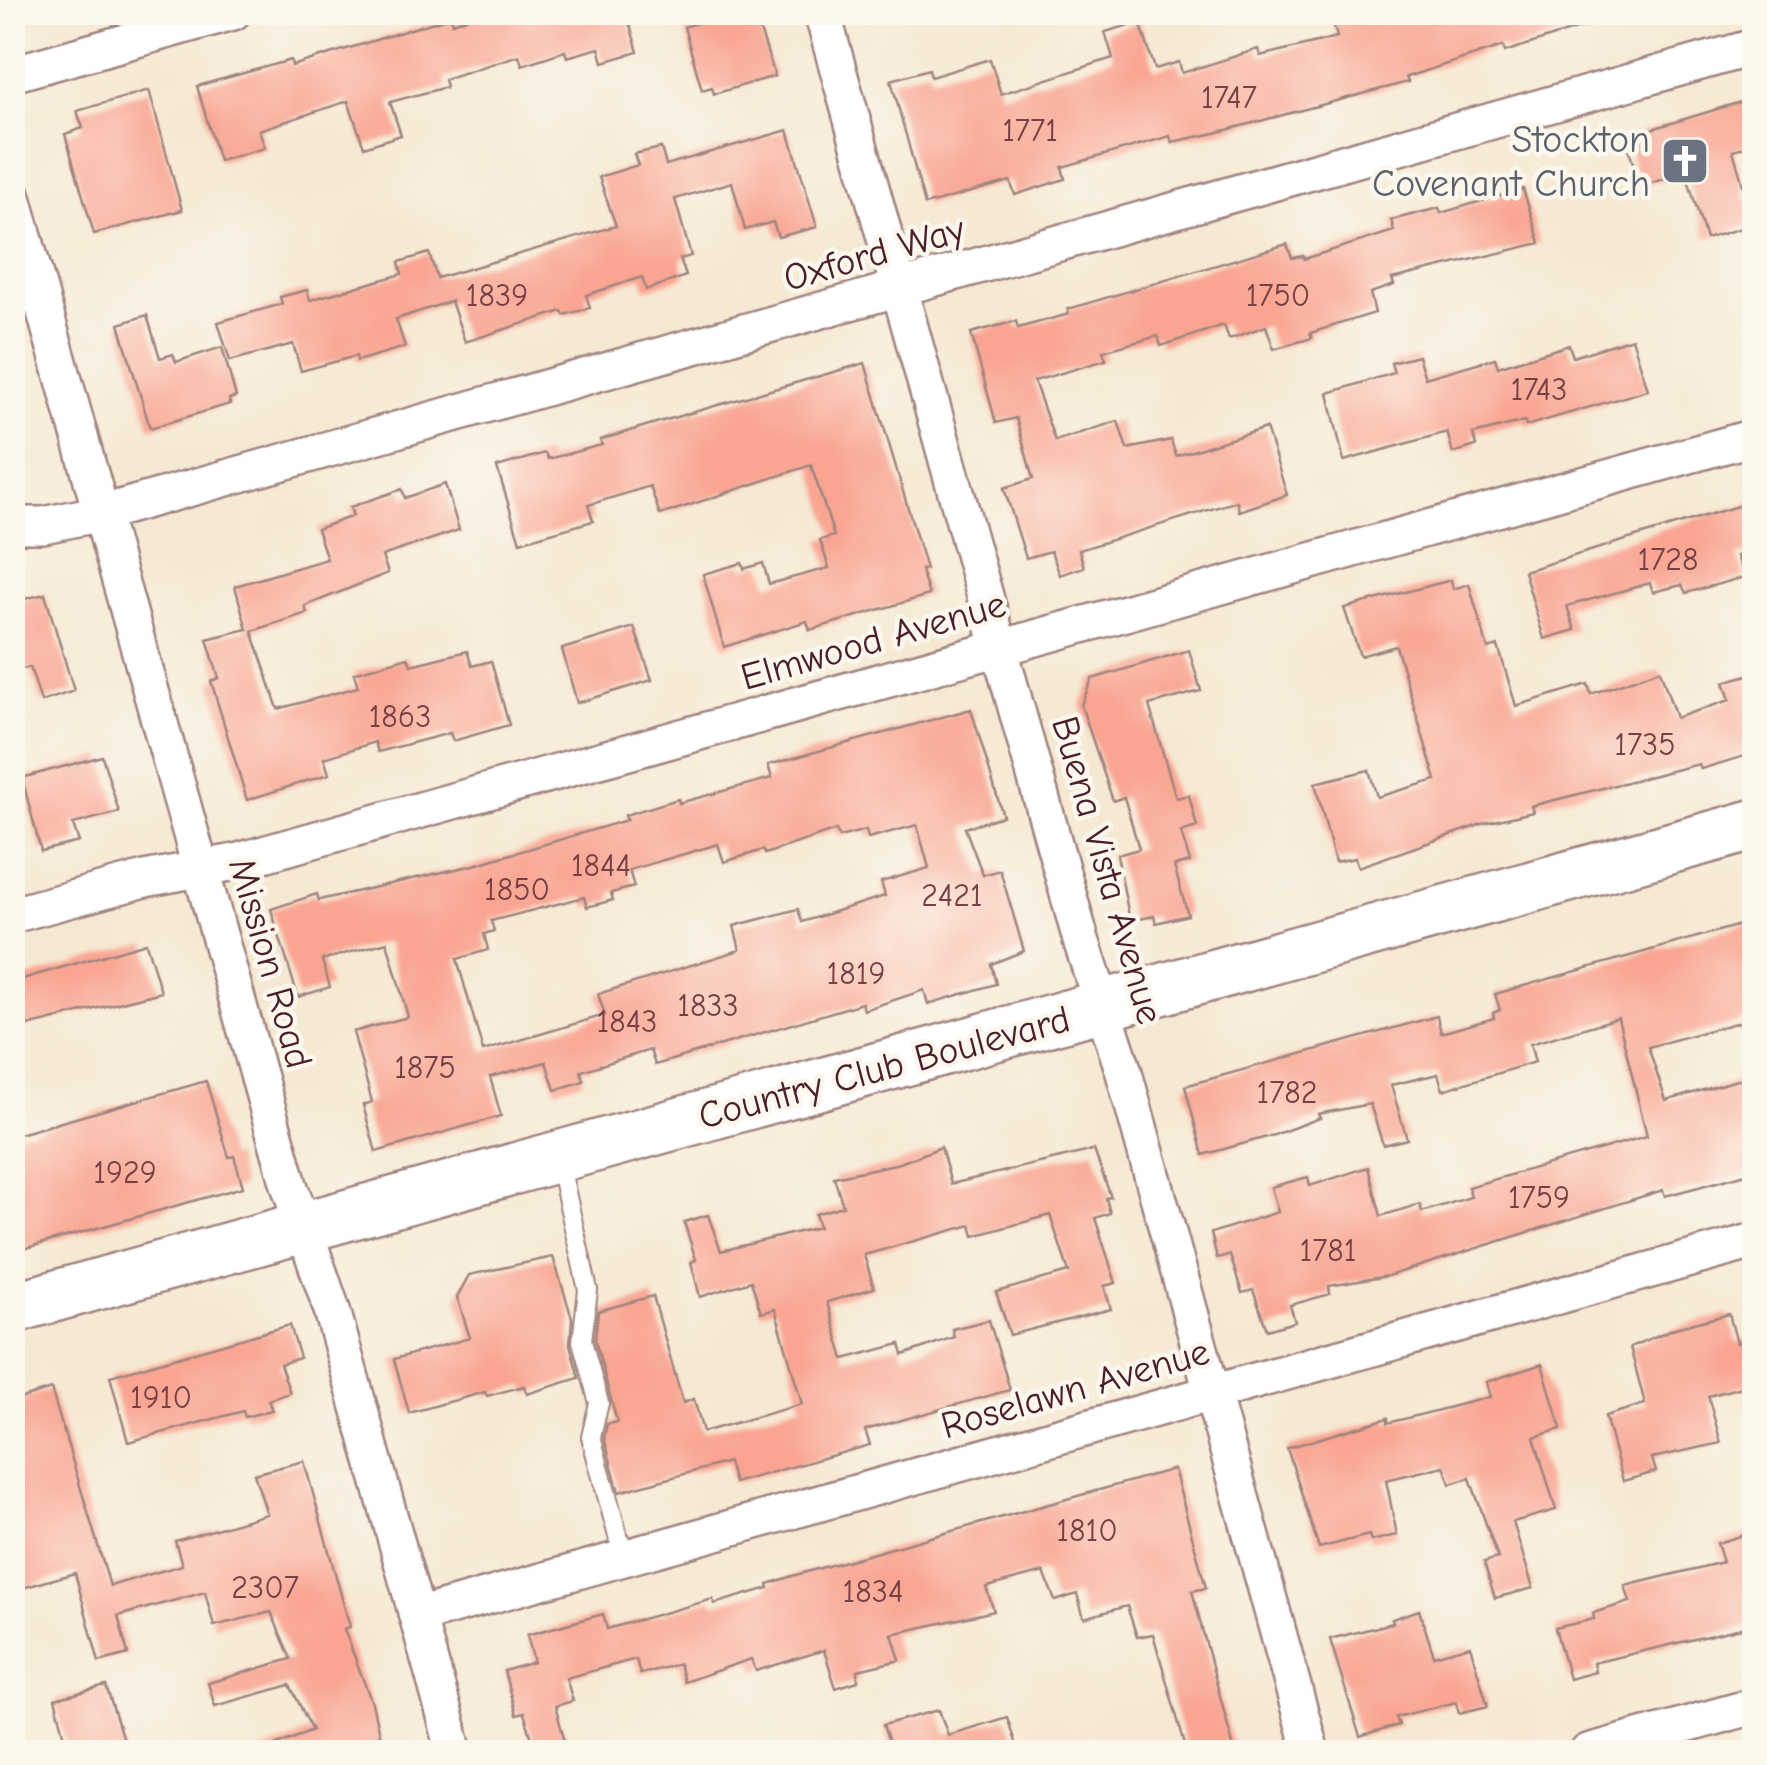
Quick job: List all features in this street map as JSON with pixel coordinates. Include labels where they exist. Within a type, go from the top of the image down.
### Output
[{"type":"street","points":[[12,74],[233,12]]},
{"type":"street","name":"Buena Vista Avenue","points":[[822,12],[1310,1752]]},
{"type":"street","name":"Oxford Way","points":[[12,525],[43,525],[102,513],[1754,47]]},
{"type":"street","name":"Mission Road","points":[[12,194],[200,868],[304,1227],[332,1310],[455,1752]]},
{"type":"street","name":"Elmwood Avenue","points":[[12,916],[200,868],[1754,437]]},
{"type":"street","name":"Country Club Boulevard","points":[[12,1308],[1754,826]]},
{"type":"street","name":"Roselawn Avenue","points":[[417,1616],[1754,1241]]},
{"type":"street","points":[[1588,1752],[1754,1706]]},
{"type":"lane","points":[[558,1157],[588,1290],[582,1341],[600,1403],[590,1436],[624,1558]]},
{"type":"building","points":[[482,12],[626,12],[638,52],[603,62],[599,48],[567,57],[565,51],[522,65],[519,55],[444,79],[446,87],[390,102],[401,135],[364,147],[348,101],[259,130],[265,148],[219,161],[197,86],[291,60],[292,66],[451,17],[453,23]]},
{"type":"building","points":[[731,12],[754,12],[775,76],[714,94],[712,87],[702,90],[684,27]]},
{"type":"building","points":[[1330,12],[1610,12],[1611,18],[1505,52],[1503,46],[1406,77],[1408,82],[1215,133],[1172,142],[1170,136],[1062,167],[1065,179],[1015,195],[1010,181],[925,205],[891,80],[929,69],[931,77],[990,59],[1001,94],[1113,58],[1105,32],[1140,22],[1155,69],[1179,62],[1182,73],[1258,49],[1260,56],[1337,37]]},
{"type":"building","points":[[149,90],[182,210],[94,234],[65,134],[83,128],[77,111]]},
{"type":"building","name":"Stockton Covenant Church","points":[[1754,98],[1754,144],[1733,150],[1754,224],[1706,239],[1686,173],[1640,186],[1625,137]]},
{"type":"building","points":[[788,130],[817,227],[778,237],[773,222],[745,230],[732,182],[675,199],[691,256],[680,259],[686,276],[646,290],[642,277],[586,295],[590,308],[564,315],[562,311],[465,342],[451,301],[396,319],[405,347],[357,361],[356,356],[301,371],[293,344],[230,361],[218,322],[282,304],[280,297],[307,290],[310,300],[402,274],[399,262],[429,253],[437,278],[616,226],[599,177],[638,165],[634,154],[661,148],[666,165]]},
{"type":"building","points":[[1523,189],[1540,243],[1392,279],[1394,285],[1370,293],[1375,313],[1310,333],[1312,338],[1274,349],[1266,326],[1229,339],[1224,325],[1161,346],[1158,336],[1103,351],[1106,360],[1034,381],[1055,441],[1118,421],[1127,449],[1171,440],[1176,456],[1266,428],[1287,495],[1239,511],[1237,501],[1079,550],[1084,567],[1060,575],[1051,551],[1026,558],[1004,488],[1033,479],[1016,418],[996,423],[971,333],[1016,321],[1018,328],[1069,314],[1068,309],[1287,244],[1292,258],[1304,259],[1394,231],[1391,220],[1439,208],[1441,213]]},
{"type":"building","points":[[147,315],[160,358],[173,354],[176,362],[222,347],[236,397],[229,399],[230,404],[150,428],[119,324]]},
{"type":"building","points":[[1632,338],[1648,390],[1526,426],[1525,421],[1473,434],[1476,446],[1453,453],[1447,432],[1344,461],[1328,393],[1394,373],[1391,363],[1418,356],[1425,378],[1495,358],[1498,367],[1569,345],[1573,357]]},
{"type":"building","points":[[865,363],[926,569],[921,570],[929,595],[810,630],[807,621],[724,647],[703,574],[742,563],[744,569],[763,563],[769,584],[829,568],[820,540],[834,536],[811,465],[660,515],[650,486],[588,505],[593,521],[520,542],[497,467],[545,453],[548,459],[602,445],[600,440]]},
{"type":"building","points":[[445,484],[459,530],[382,556],[388,573],[305,606],[307,613],[252,631],[278,709],[358,687],[354,673],[408,657],[411,665],[467,651],[472,666],[491,661],[509,725],[453,741],[450,733],[378,752],[375,742],[324,758],[329,774],[247,800],[211,681],[219,678],[207,639],[247,629],[235,586],[327,559],[317,529],[353,516],[350,507],[402,489],[405,498]]},
{"type":"building","points":[[1754,501],[1754,550],[1737,556],[1745,577],[1686,593],[1682,585],[1653,592],[1650,583],[1567,606],[1575,630],[1544,639],[1524,571]]},
{"type":"building","points":[[1451,580],[1453,589],[1469,584],[1488,649],[1498,646],[1516,706],[1588,684],[1591,694],[1660,670],[1676,718],[1730,700],[1724,682],[1754,673],[1754,759],[1748,755],[1701,769],[1699,764],[1531,806],[1533,812],[1485,823],[1358,867],[1355,858],[1335,862],[1315,783],[1369,770],[1377,797],[1436,780],[1396,646],[1360,656],[1344,608]]},
{"type":"building","points":[[45,594],[74,691],[41,702],[30,667],[17,670],[12,656],[12,602]]},
{"type":"building","points":[[634,627],[652,680],[577,703],[562,649]]},
{"type":"building","points":[[1189,650],[1201,691],[1149,705],[1176,798],[1189,795],[1197,827],[1181,832],[1190,862],[1174,866],[1188,915],[1156,923],[1154,916],[1130,921],[1117,855],[1139,849],[1124,797],[1113,801],[1081,705],[1092,679]]},
{"type":"building","points":[[971,709],[1003,816],[965,828],[983,875],[1000,870],[1024,951],[991,964],[996,984],[928,1004],[924,990],[864,1010],[862,1003],[655,1065],[650,1050],[581,1071],[584,1081],[555,1090],[546,1062],[490,1077],[501,1116],[376,1152],[363,1105],[372,1102],[353,1032],[408,1017],[387,942],[322,960],[330,987],[298,997],[271,909],[317,894],[319,900],[474,865],[627,820],[625,815],[678,799],[679,803],[772,778],[768,765]],"holes":[[[917,825],[929,868],[881,882],[885,896],[802,922],[798,909],[734,926],[740,950],[598,994],[605,1015],[483,1051],[457,959],[488,950],[484,934],[494,931],[491,921],[584,897],[587,907],[613,900],[611,893],[634,887],[629,870],[718,844],[724,862],[763,850],[765,854],[836,830],[839,837],[866,830],[868,838]]]},
{"type":"building","points":[[102,756],[119,812],[73,824],[79,842],[41,851],[22,778]]},
{"type":"building","points":[[1754,921],[1754,1018],[1648,1047],[1666,1101],[1754,1075],[1754,1172],[1665,1196],[1663,1190],[1388,1276],[1329,1286],[1330,1294],[1290,1305],[1295,1322],[1267,1330],[1253,1290],[1242,1293],[1230,1255],[1217,1258],[1211,1233],[1278,1212],[1271,1187],[1308,1177],[1310,1186],[1368,1167],[1381,1216],[1420,1204],[1422,1212],[1471,1197],[1468,1187],[1647,1136],[1618,1018],[1530,1044],[1535,1062],[1443,1090],[1438,1074],[1391,1085],[1407,1139],[1383,1145],[1370,1104],[1318,1114],[1320,1118],[1274,1135],[1203,1155],[1185,1086],[1437,1016],[1441,1033],[1494,1018],[1493,1013],[1500,1010],[1495,994]]},
{"type":"building","points":[[146,943],[161,992],[12,1030],[12,982]]},
{"type":"building","points":[[206,1081],[229,1157],[234,1156],[243,1187],[12,1252],[12,1136]]},
{"type":"building","points":[[941,1147],[951,1184],[1094,1150],[1111,1197],[1106,1198],[1110,1213],[1095,1218],[1116,1283],[1104,1286],[1111,1309],[1010,1335],[996,1292],[1069,1272],[1050,1215],[974,1236],[971,1225],[864,1255],[874,1288],[827,1302],[844,1359],[900,1344],[903,1355],[954,1337],[952,1329],[989,1320],[1010,1390],[865,1430],[870,1445],[734,1483],[728,1462],[619,1492],[604,1437],[607,1424],[617,1422],[595,1340],[598,1311],[653,1296],[683,1403],[694,1399],[703,1432],[802,1404],[775,1309],[761,1313],[751,1281],[700,1297],[691,1262],[696,1260],[684,1222],[708,1215],[721,1251],[819,1227],[815,1214],[843,1206],[834,1177],[900,1163]]},
{"type":"building","points":[[553,1257],[572,1318],[570,1344],[579,1378],[527,1394],[524,1386],[487,1396],[485,1392],[409,1413],[394,1359],[470,1338],[457,1297],[469,1275]]},
{"type":"building","points":[[1729,1314],[1737,1343],[1754,1337],[1754,1384],[1708,1396],[1721,1443],[1652,1458],[1656,1472],[1623,1481],[1605,1416],[1645,1404],[1630,1347],[1675,1328]]},
{"type":"building","points":[[290,1325],[300,1358],[280,1364],[290,1393],[268,1400],[272,1410],[245,1417],[243,1411],[128,1442],[110,1376]]},
{"type":"building","points":[[1542,1364],[1561,1429],[1534,1437],[1556,1510],[1513,1522],[1533,1588],[1495,1598],[1484,1562],[1498,1558],[1470,1478],[1450,1484],[1444,1466],[1386,1480],[1397,1535],[1371,1541],[1369,1535],[1319,1548],[1287,1448],[1388,1418],[1388,1423],[1490,1397],[1486,1382]]},
{"type":"building","points":[[51,1389],[110,1586],[182,1565],[175,1541],[267,1514],[254,1474],[304,1461],[350,1627],[344,1629],[372,1703],[383,1752],[258,1752],[312,1730],[290,1685],[215,1706],[208,1683],[291,1659],[271,1612],[214,1626],[205,1592],[118,1616],[128,1654],[99,1662],[75,1573],[12,1591],[12,1401]]},
{"type":"building","points":[[1174,1469],[1206,1588],[1192,1591],[1235,1752],[1187,1752],[1153,1634],[1137,1637],[1127,1606],[1084,1618],[1077,1594],[1055,1601],[1044,1572],[986,1587],[994,1611],[892,1634],[900,1660],[858,1670],[858,1681],[836,1688],[824,1650],[756,1671],[751,1659],[684,1682],[679,1664],[640,1674],[636,1659],[566,1678],[573,1701],[555,1706],[568,1752],[536,1752],[524,1713],[516,1715],[504,1671],[534,1662],[527,1635],[603,1614],[607,1629],[713,1599],[714,1604],[769,1588],[768,1584],[792,1576]]},
{"type":"building","points":[[1754,1532],[1754,1625],[1593,1663],[1595,1672],[1569,1679],[1555,1628],[1594,1619],[1593,1613],[1630,1602],[1625,1586],[1723,1562],[1717,1543]]},
{"type":"building","points":[[1419,1610],[1434,1656],[1470,1646],[1488,1706],[1459,1713],[1456,1702],[1396,1717],[1399,1725],[1360,1737],[1330,1639],[1393,1623],[1392,1619]]},
{"type":"building","points":[[106,1686],[127,1752],[69,1752],[55,1699]]},
{"type":"building","points":[[939,1710],[948,1735],[1007,1717],[1018,1752],[892,1752],[883,1725]]},
{"type":"place","name":"Stockton Covenant Church","points":[[1685,161]]}]
